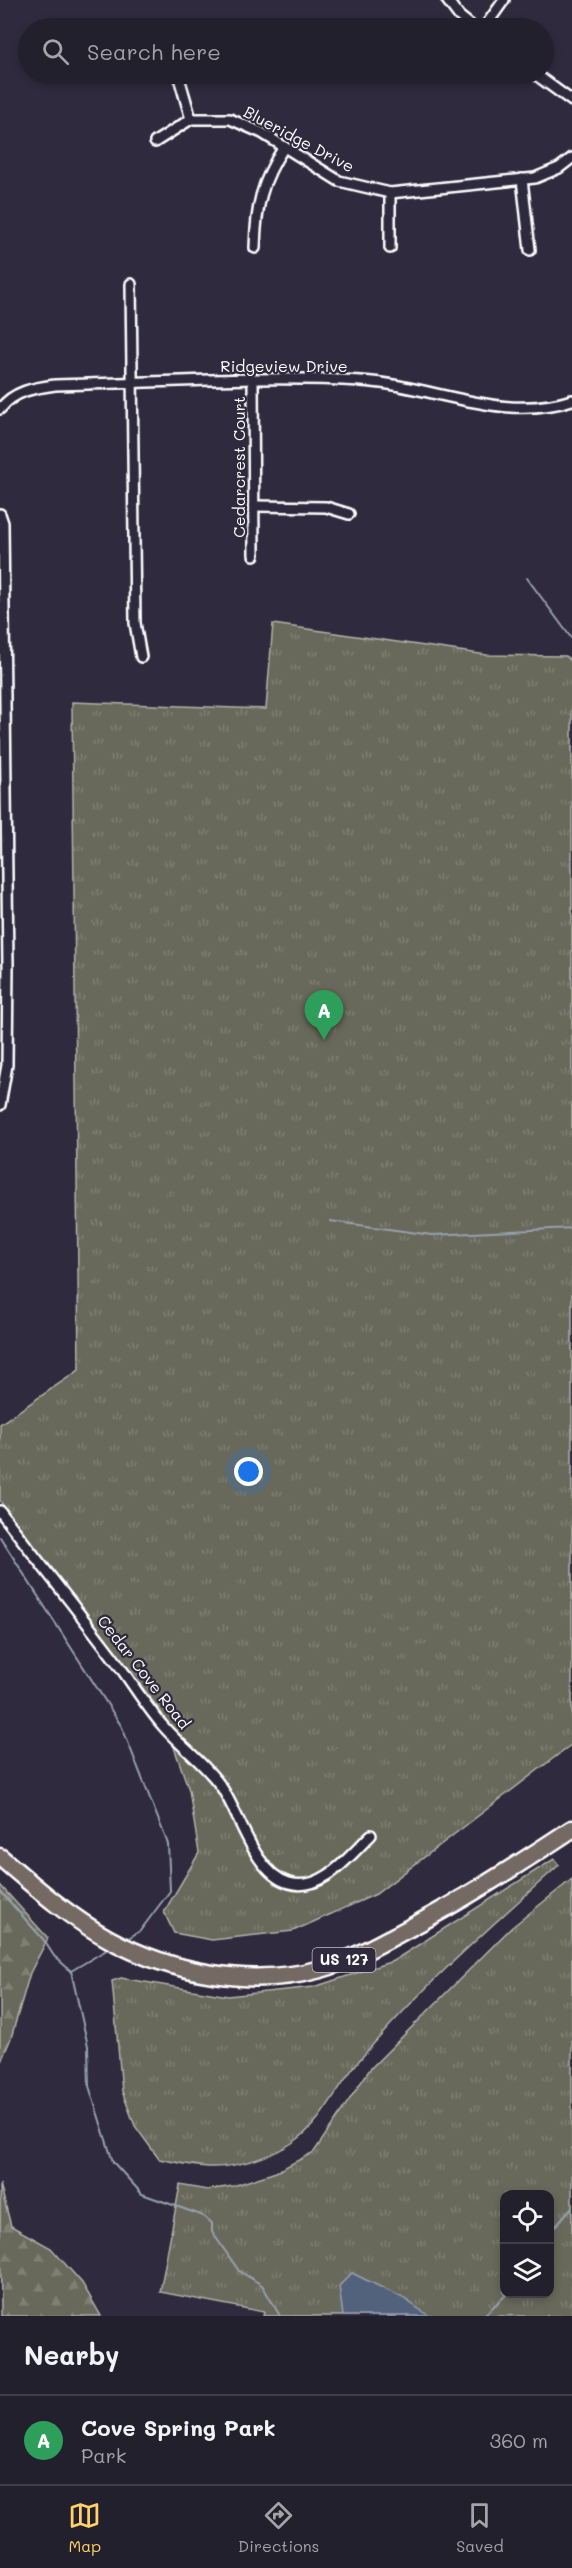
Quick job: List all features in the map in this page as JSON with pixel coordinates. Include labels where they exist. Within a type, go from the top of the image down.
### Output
[{"type":"highway","name":"US 127","points":[[0,1857],[67,1912],[133,1951],[204,1973],[274,1976],[322,1969],[388,1940],[502,1876],[572,1829]]},
{"type":"street","points":[[447,0],[462,18]]},
{"type":"street","points":[[491,18],[504,0]]},
{"type":"street","points":[[181,84],[191,120]]},
{"type":"street","points":[[549,84],[572,101]]},
{"type":"street","name":"Blueridge Drive","points":[[155,142],[191,120],[214,118],[240,122],[339,182],[390,193],[535,178],[559,168],[572,158]]},
{"type":"street","points":[[255,248],[261,191],[267,173],[284,147]]},
{"type":"street","points":[[522,179],[530,250]]},
{"type":"street","points":[[390,193],[390,248]]},
{"type":"street","points":[[132,284],[135,623],[141,657]]},
{"type":"street","name":"Ridgeview Drive","points":[[0,409],[8,399],[29,388],[55,385],[253,379],[383,383],[498,408],[545,406],[572,400]]},
{"type":"street","name":"Cedarcrest Court","points":[[253,379],[254,555]]},
{"type":"street","points":[[254,506],[326,507],[349,514]]},
{"type":"street","points":[[0,514],[3,524],[8,966],[7,1065],[0,1105]]},
{"type":"street","name":"Cedar Cove Road","points":[[0,1511],[162,1724],[209,1769],[238,1815],[255,1853],[276,1876],[286,1883],[299,1885],[314,1882],[332,1872],[371,1835]]},
{"type":"green space","points":[[273,624],[487,655],[566,656],[572,662],[572,1744],[376,1894],[293,1931],[212,1940],[174,1933],[164,1912],[199,1853],[189,1790],[162,1713],[0,1501],[0,1424],[79,1370],[72,702],[266,709]]},
{"type":"green space","points":[[554,1859],[559,1865],[454,1961],[380,2036],[349,2073],[313,2124],[295,2141],[267,2156],[245,2163],[213,2167],[159,2159],[135,2126],[122,2091],[112,1981],[121,1978],[228,1996],[314,1987],[393,1961]]},
{"type":"green space","points":[[572,1879],[572,2316],[263,2316],[264,2312],[160,2292],[180,2185],[207,2190],[233,2186],[276,2172],[314,2152],[370,2069],[511,1928]]},
{"type":"green space","points":[[0,1885],[48,1938],[30,1973],[11,2038],[0,2064]]},
{"type":"green space","points":[[0,2184],[11,2226],[51,2248],[82,2283],[101,2316],[1,2316]]},
{"type":"water","points":[[352,2273],[403,2298],[429,2316],[343,2316],[339,2286]]},
{"type":"waterway","points":[[527,578],[572,639]]},
{"type":"waterway","points":[[330,1221],[432,1235],[572,1228]]},
{"type":"waterway","points":[[0,1537],[122,1727],[168,1844],[170,1891],[140,1931],[125,1940]]},
{"type":"waterway","points":[[0,1891],[43,1939],[54,1956],[71,1971],[88,2046],[89,2086],[113,2162],[142,2194],[201,2215],[212,2223],[212,2232],[239,2271],[262,2285],[280,2316]]},
{"type":"waterway","points":[[71,1971],[110,1948]]},
{"type":"waterway","points":[[554,2227],[572,2207]]},
{"type":"waterway","points":[[483,2316],[503,2298]]},
{"type":"place","name":"Cove Spring Park","points":[[324,1040]]}]
